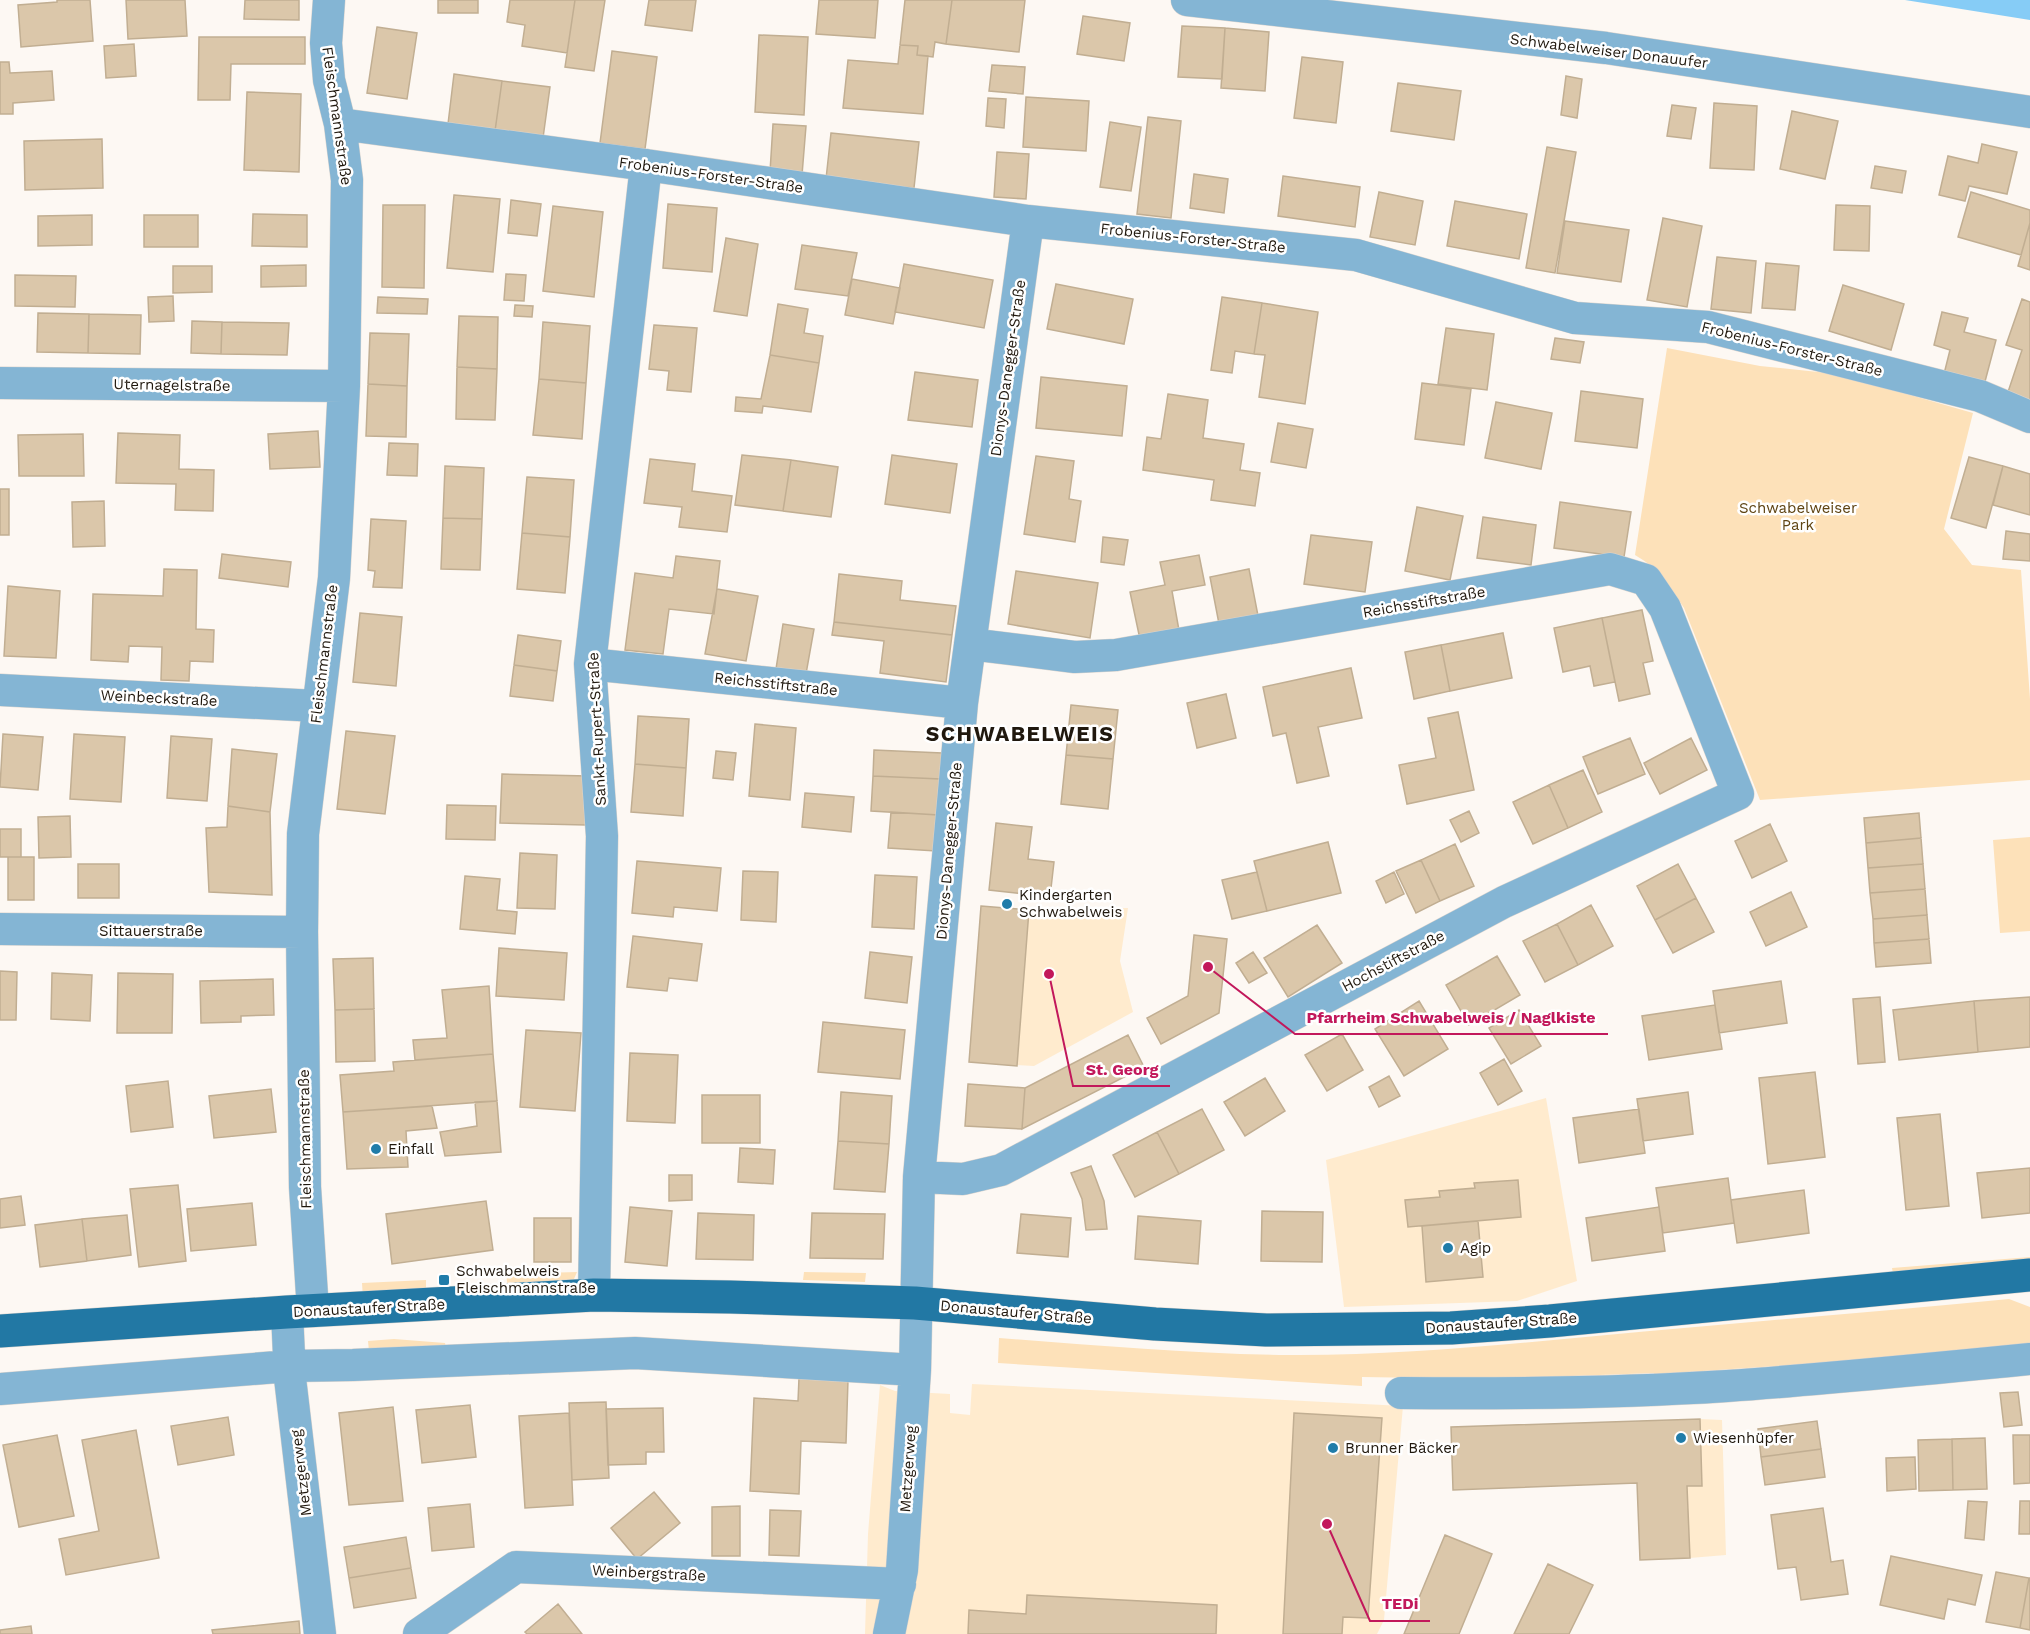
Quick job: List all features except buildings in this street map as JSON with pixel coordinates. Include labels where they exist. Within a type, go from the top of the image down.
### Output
[{"type":"main road","name":"Donaustaufer Straße","points":[[0,1331],[300,1311],[594,1295],[730,1297],[915,1304],[1155,1324],[1266,1330],[1451,1328],[1539,1322],[1874,1283],[2030,1275]]},
{"type":"street","name":"Fleischmannstraße","points":[[300,1311],[305,1186],[303,834],[334,578],[344,386],[347,180],[340,124],[329,80],[326,44],[329,0]]},
{"type":"street","name":"Schwabelweiser Donauufer","points":[[1187,0],[1606,48],[2030,112]]},
{"type":"street","name":"Frobenius-Forster-Straße","points":[[340,124],[646,165],[1028,221],[1356,255],[1575,318],[1708,327],[1980,396],[2030,417]]},
{"type":"street","name":"Sankt-Rupert-Straße","points":[[594,1295],[602,836],[590,664],[646,165]]},
{"type":"street","name":"Dionys-Danegger-Straße","points":[[915,1304],[919,1177],[962,703],[1028,221]]},
{"type":"street","name":"Uternagelstraße","points":[[0,383],[344,386]]},
{"type":"street","name":"Reichsstiftstraße","points":[[970,644],[1075,657],[1116,655],[1610,570],[1646,579],[1665,608],[1738,794]]},
{"type":"street","name":"Reichsstiftstraße","points":[[590,664],[962,703]]},
{"type":"street","name":"Weinbeckstraße","points":[[0,690],[317,706]]},
{"type":"street","name":"Hochstiftstraße","points":[[919,1177],[963,1179],[1001,1170],[1504,902],[1738,794]]},
{"type":"street","name":"Sittauerstraße","points":[[0,929],[302,932]]},
{"type":"street","name":"Metzgerweg","points":[[890,1634],[900,1584],[915,1370],[915,1304]]},
{"type":"street","name":"Metzgerweg","points":[[300,1311],[290,1366],[320,1634]]},
{"type":"street","points":[[0,1389],[290,1366],[635,1353],[915,1370]]},
{"type":"street","points":[[1401,1394],[1582,1393],[1726,1386],[1875,1375],[2030,1359]]},
{"type":"street","name":"Weinbergstraße","points":[[419,1634],[516,1567],[900,1584]]},
{"type":"shaded area","points":[[981,906],[1029,910],[1128,908],[1120,961],[1133,1012],[1034,1066],[969,1062]]},
{"type":"shaded area","points":[[1546,1098],[1577,1281],[1517,1301],[1344,1307],[1326,1160]]},
{"type":"shaded area","points":[[972,1384],[1403,1406],[1384,1620],[1377,1634],[865,1634],[868,1534],[880,1385],[895,1391],[950,1394],[950,1413],[970,1415]]},
{"type":"shaded area","points":[[1700,1419],[1722,1420],[1726,1555],[1690,1558],[1687,1486],[1702,1485]]},
{"type":"green space","name":"Schwabelweiser Park","points":[[1667,348],[1760,366],[1837,374],[1973,413],[1944,529],[1972,565],[2021,570],[2030,699],[2030,780],[1760,800],[1684,608],[1663,578],[1635,555]]},
{"type":"green space","points":[[2030,837],[2030,931],[2000,933],[1993,840]]},
{"type":"green space","points":[[2030,1257],[2030,1266],[1894,1279],[1892,1268]]},
{"type":"green space","points":[[577,1272],[574,1279],[560,1286],[508,1288],[506,1274]]},
{"type":"green space","points":[[804,1272],[866,1273],[865,1282],[803,1280]]},
{"type":"green space","points":[[426,1280],[426,1295],[363,1299],[362,1283]]},
{"type":"green space","points":[[2009,1299],[2030,1307],[2030,1343],[2002,1346],[2003,1357],[1903,1356],[1847,1360],[1805,1376],[1804,1364],[1673,1373],[1655,1385],[1654,1373],[1488,1379],[1362,1377],[1362,1386],[998,1363],[999,1338],[1216,1353],[1338,1355],[1487,1346]]},
{"type":"green space","points":[[394,1339],[445,1343],[446,1347],[370,1362],[368,1341]]},
{"type":"water","points":[[1905,0],[2030,0],[2030,20]]},
{"type":"place","name":"Kindergarten Schwabelweis","points":[[1007,904]]},
{"type":"place","name":"Pfarrheim Schwabelweis / Naglkiste","points":[[1208,967]]},
{"type":"place","name":"St. Georg","points":[[1049,974]]},
{"type":"place","name":"Einfall","points":[[376,1149]]},
{"type":"place","name":"Agip","points":[[1448,1248]]},
{"type":"place","name":"Schwabelweis Fleischmannstraße","points":[[444,1280]]},
{"type":"place","name":"Wiesenhüpfer","points":[[1681,1438]]},
{"type":"place","name":"Brunner Bäcker","points":[[1333,1448]]},
{"type":"place","name":"TEDi","points":[[1327,1524]]},
{"type":"district","name":"SCHWABELWEIS","points":[[1020,734]]}]
